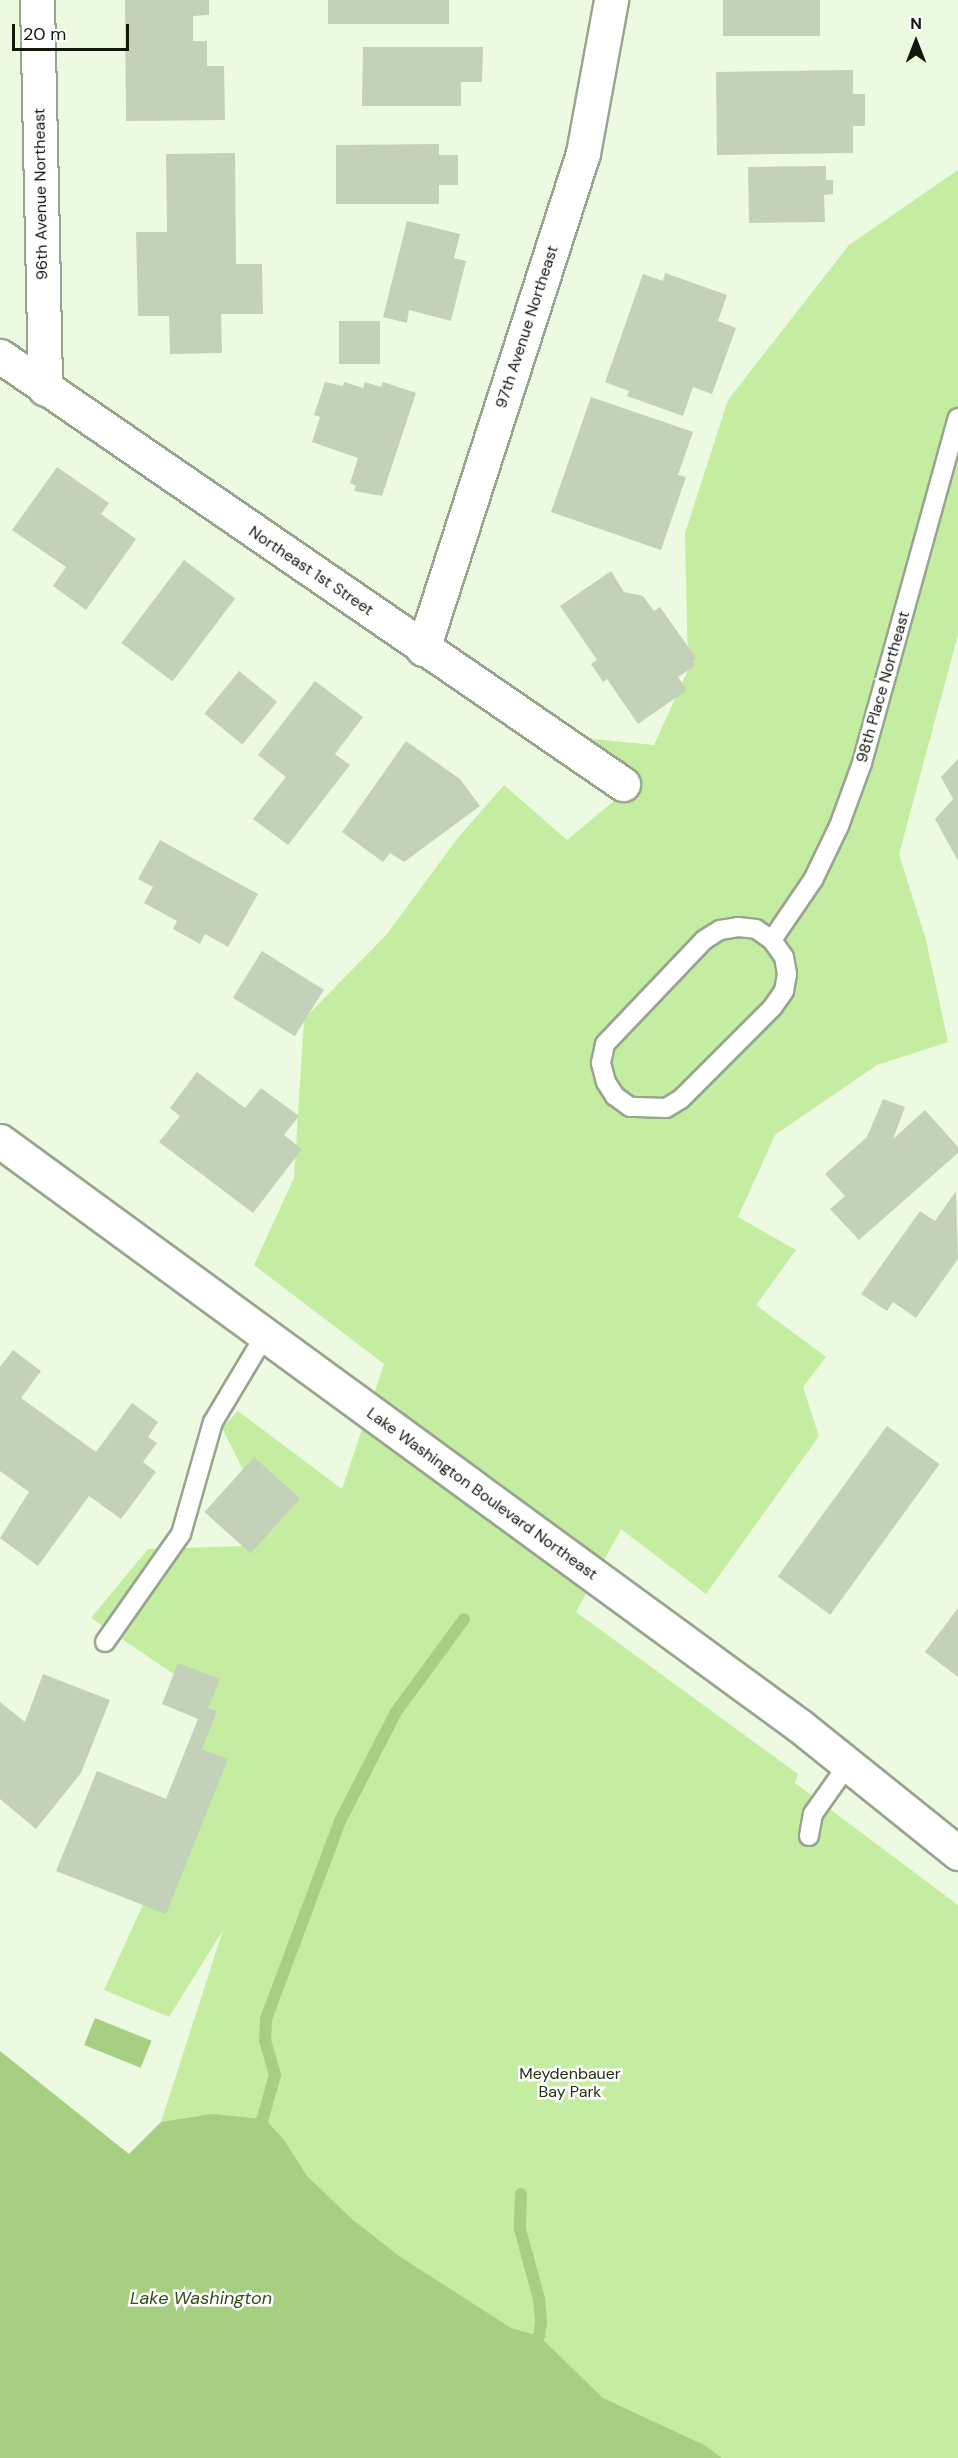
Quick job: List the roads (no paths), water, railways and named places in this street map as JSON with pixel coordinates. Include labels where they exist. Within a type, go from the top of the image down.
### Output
[{"type":"street","name":"96th Avenue Northeast","points":[[38,0],[45,389]]},
{"type":"street","name":"97th Avenue Northeast","points":[[423,649],[583,153],[611,0]]},
{"type":"street","name":"Northeast 1st Street","points":[[0,356],[423,649],[623,784]]},
{"type":"street","name":"Lake Washington Boulevard Northeast","points":[[0,1141],[744,1684],[849,1763],[958,1853]]},
{"type":"lane","name":"98th Place Northeast","points":[[772,940],[813,880],[839,826],[862,763],[958,418]]},
{"type":"lane","points":[[738,927],[756,929],[772,940],[784,957],[787,974],[784,991],[773,1007],[690,1091],[666,1108],[649,1110],[630,1107],[615,1096],[606,1082],[601,1063],[605,1044],[704,940],[720,930],[738,927]]},
{"type":"lane","points":[[105,1642],[181,1534],[213,1422],[265,1335]]},
{"type":"lane","points":[[809,1836],[813,1814],[849,1763]]},
{"type":"water","points":[[95,2018],[152,2041],[141,2068],[84,2045]]},
{"type":"water","name":"Lake Washington","points":[[0,2051],[129,2154],[161,2122],[212,2114],[265,2119],[284,2140],[307,2176],[353,2220],[399,2256],[511,2328],[539,2336],[603,2398],[704,2445],[722,2458],[0,2458]]},
{"type":"waterway","points":[[258,2135],[275,2075],[265,2041],[266,2019],[340,1821],[396,1712],[464,1619]]},
{"type":"waterway","points":[[521,2194],[520,2229],[539,2299],[541,2323],[539,2336],[530,2348]]},
{"type":"park label","name":"Meydenbauer Bay Park","points":[[570,2083]]}]
